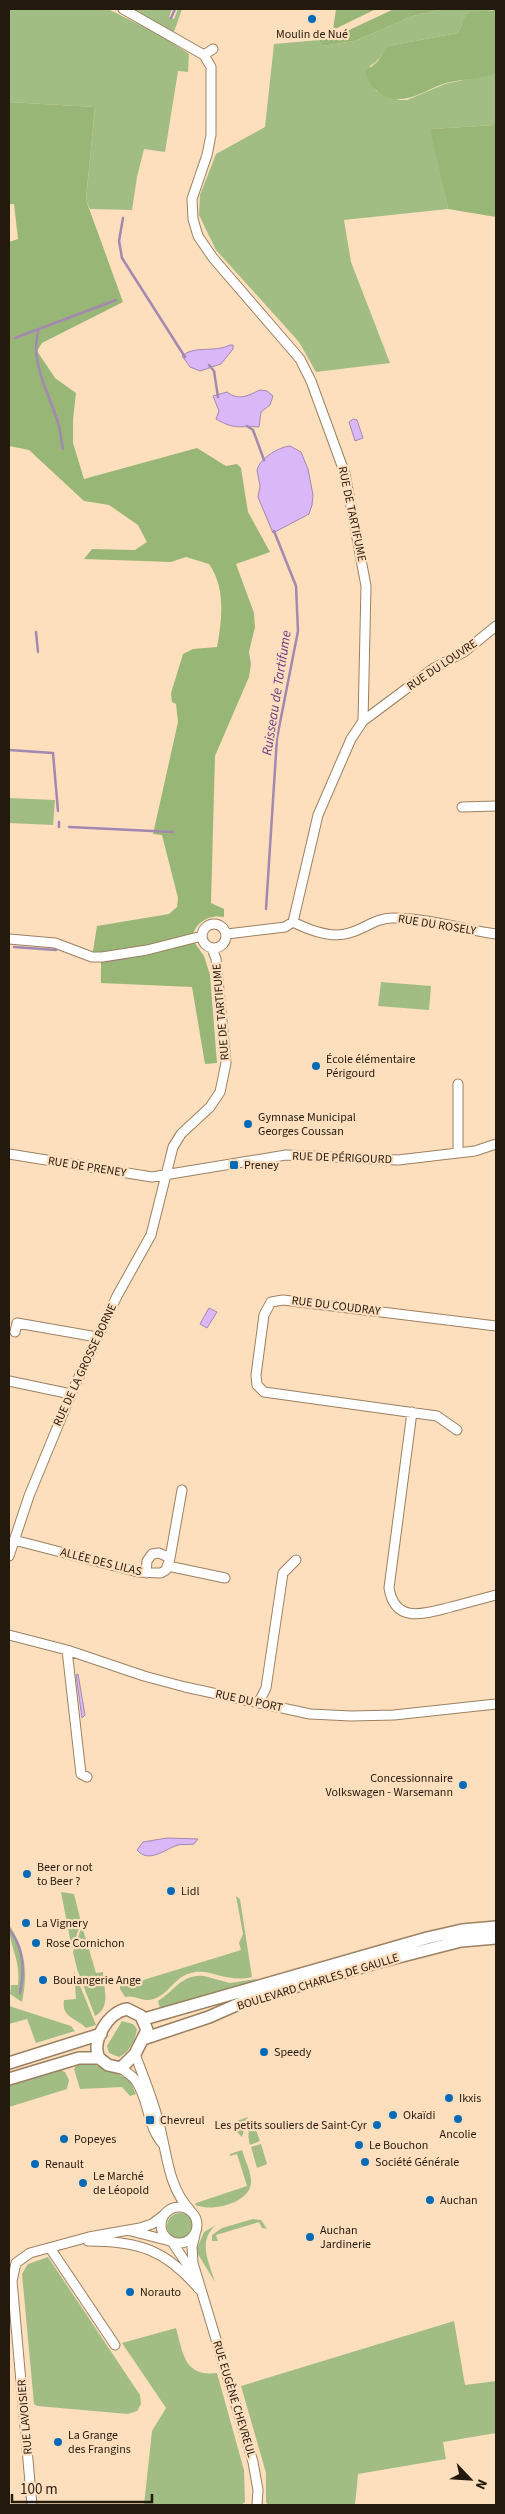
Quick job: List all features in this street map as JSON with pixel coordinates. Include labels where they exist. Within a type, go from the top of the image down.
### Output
[{"type":"main road","name":"BOULEVARD CHARLES DE GAULLE","points":[[144,2019],[426,1938],[462,1930],[496,1927]]},
{"type":"main road","name":"BOULEVARD CHARLES DE GAULLE","points":[[143,2039],[209,2017],[243,2002],[382,1962],[454,1943],[496,1938]]},
{"type":"main road","points":[[9,2079],[79,2058],[99,2058],[108,2065],[121,2068],[135,2054],[143,2039],[147,2030],[144,2019],[132,2010],[121,2010],[111,2017],[101,2034],[97,2050],[99,2058]]},
{"type":"main road","points":[[9,2063],[101,2034]]},
{"type":"street","points":[[123,9],[204,55],[213,49]]},
{"type":"street","name":"RUE DE TARTIFUME","points":[[204,55],[211,67],[211,135],[209,150],[192,199],[193,219],[198,236],[213,258],[300,359],[311,381],[345,474],[366,586],[363,721]]},
{"type":"street","name":"RUE DU LOUVRE","points":[[363,721],[434,668],[464,652],[496,626]]},
{"type":"street","points":[[226,934],[285,927],[293,922],[318,815],[351,739],[363,721]]},
{"type":"street","points":[[462,806],[496,806]]},
{"type":"street","name":"RUE DU ROSELY","points":[[293,922],[314,931],[339,934],[349,933],[378,920],[403,918],[496,934]]},
{"type":"street","points":[[211,924],[223,927],[226,934],[223,945],[212,948],[206,945],[202,936],[205,928],[211,924]]},
{"type":"street","points":[[9,939],[54,943],[86,955],[102,957],[147,950],[202,936]]},
{"type":"street","name":"RUE DE TARTIFUME","points":[[166,1176],[177,1139],[190,1124],[210,1107],[224,1082],[225,1057],[216,959],[212,948]]},
{"type":"street","points":[[458,1084],[458,1153]]},
{"type":"street","name":"RUE DE PÉRIGOURD","points":[[166,1176],[286,1155],[398,1160],[475,1151],[496,1144]]},
{"type":"street","name":"RUE DE PRENEY","points":[[9,1154],[152,1177],[166,1176]]},
{"type":"street","name":"RUE DE LA GROSSE BORNE","points":[[9,1556],[29,1496],[71,1394],[97,1337],[151,1235],[166,1176]]},
{"type":"street","name":"RUE DU COUDRAY","points":[[457,1430],[437,1416],[264,1392],[257,1385],[256,1375],[264,1315],[268,1305],[274,1300],[283,1300],[496,1326]]},
{"type":"street","points":[[15,1332],[17,1323],[97,1337]]},
{"type":"street","points":[[9,1381],[71,1394]]},
{"type":"street","points":[[412,1412],[389,1588],[392,1599],[403,1611],[418,1615],[496,1595]]},
{"type":"street","points":[[169,1562],[182,1490]]},
{"type":"street","name":"ALLÉE DES LILAS","points":[[14,1540],[146,1573],[161,1574],[169,1562]]},
{"type":"street","points":[[146,1573],[147,1561],[152,1554],[159,1553],[169,1562],[225,1578]]},
{"type":"street","points":[[259,1702],[266,1688],[284,1573],[296,1560]]},
{"type":"street","name":"RUE DU PORT","points":[[9,1635],[67,1650],[144,1676],[310,1714],[394,1715],[496,1704]]},
{"type":"street","points":[[67,1650],[82,1774],[87,1777]]},
{"type":"street","points":[[135,2054],[154,2106],[173,2182],[174,2196],[161,2228],[171,2242],[186,2242],[195,2235],[198,2223],[173,2182]]},
{"type":"street","points":[[121,2068],[135,2079],[138,2084],[155,2135],[162,2142]]},
{"type":"street","points":[[166,2213],[180,2206],[190,2210]]},
{"type":"street","name":"RUE LAVOISIER","points":[[32,2505],[12,2273],[16,2263],[23,2256],[50,2248],[152,2224],[166,2213]]},
{"type":"street","name":"RUE LAVOISIER","points":[[124,2231],[147,2234],[171,2242]]},
{"type":"street","name":"RUE EUGÈNE CHEVREUL","points":[[195,2235],[192,2254],[253,2462],[258,2490],[256,2505]]},
{"type":"street","points":[[76,2241],[124,2242],[152,2250],[175,2264],[202,2293]]},
{"type":"street","name":"RUE EUGÈNE CHEVREUL","points":[[171,2242],[190,2267],[202,2293]]},
{"type":"street","points":[[50,2248],[116,2345]]},
{"type":"green space","points":[[9,9],[108,9],[160,35],[189,54],[188,72],[178,71],[165,152],[144,149],[132,210],[90,209],[86,200],[95,107],[9,102]]},
{"type":"green space","points":[[131,9],[172,9],[169,17],[174,19],[178,9],[182,9],[174,32]]},
{"type":"green space","points":[[336,9],[376,9],[333,30]]},
{"type":"green space","points":[[394,9],[443,9],[413,16],[355,41],[322,46],[319,40],[347,31]]},
{"type":"green space","points":[[443,9],[494,9],[462,24],[458,33],[390,47],[370,66],[376,91],[399,100],[407,100],[445,84],[496,73],[496,125],[431,129],[448,209],[344,220],[351,262],[390,363],[316,372],[299,342],[216,250],[199,215],[200,195],[216,154],[265,127],[274,44],[319,40],[322,46],[355,41],[413,16]]},
{"type":"green space","points":[[496,9],[496,73],[484,77],[446,83],[410,98],[401,99],[392,99],[383,95],[369,82],[366,71],[377,62],[387,48],[393,45],[458,33],[465,17],[470,12],[492,11]]},
{"type":"green space","points":[[9,102],[95,107],[86,200],[123,302],[42,343],[37,351],[55,378],[76,393],[73,443],[84,479],[197,448],[226,466],[237,464],[241,468],[248,512],[270,552],[236,564],[254,613],[255,627],[249,652],[251,664],[249,677],[215,756],[211,903],[224,909],[224,917],[207,918],[196,928],[192,939],[204,956],[210,975],[217,1063],[205,1064],[192,987],[101,983],[101,961],[92,957],[97,926],[169,914],[177,907],[178,898],[162,835],[153,834],[178,722],[176,704],[172,702],[171,693],[183,654],[193,649],[217,647],[221,615],[218,583],[209,564],[186,557],[171,562],[84,559],[92,549],[135,550],[147,542],[138,525],[109,505],[84,501],[29,450],[9,446],[9,242],[18,239],[14,204],[9,204]]},
{"type":"green space","points":[[496,125],[496,217],[448,209],[430,129]]},
{"type":"green space","points":[[9,798],[55,800],[53,825],[9,823]]},
{"type":"green space","points":[[381,982],[431,986],[429,1010],[378,1006]]},
{"type":"green space","points":[[61,1892],[74,1894],[81,1922],[72,1949]]},
{"type":"green space","points":[[236,1896],[240,1899],[252,1977],[228,1978],[209,1973],[195,1972],[182,1977],[154,1999],[146,2000],[129,1996],[125,1997],[120,1989],[120,1979],[124,1978],[127,1985],[241,1950],[239,1943],[243,1934]]},
{"type":"green space","points":[[9,1925],[19,1943],[24,1962],[25,1982],[22,2002],[10,1994],[11,1985],[18,1985],[18,1968]]},
{"type":"green space","points":[[82,1926],[96,1973],[103,1972],[105,2002],[100,2012],[95,2016],[77,1969],[73,1952]]},
{"type":"green space","points":[[74,1971],[96,2025],[86,2028],[70,2017],[65,2011],[64,2000],[76,1999]]},
{"type":"green space","points":[[196,1976],[204,1976],[230,1983],[256,1979],[259,1982],[161,2012],[158,2001],[184,1980]]},
{"type":"green space","points":[[9,2006],[71,2026],[75,2031],[36,2043],[27,2019],[9,2024]]},
{"type":"green space","points":[[122,2021],[133,2024],[137,2029],[131,2046],[119,2057],[109,2053],[107,2046]]},
{"type":"green space","points":[[88,2062],[129,2079],[136,2094],[130,2096],[122,2087],[80,2089],[74,2069],[77,2064]]},
{"type":"green space","points":[[58,2069],[65,2072],[69,2080],[67,2089],[9,2107],[9,2085]]},
{"type":"green space","points":[[248,2117],[242,2137],[235,2130],[223,2126]]},
{"type":"green space","points":[[257,2119],[259,2125],[255,2127],[260,2141],[250,2145],[249,2130]]},
{"type":"green space","points":[[261,2144],[267,2164],[257,2168],[251,2147]]},
{"type":"green space","points":[[242,2150],[251,2184],[243,2197],[228,2205],[219,2207],[195,2205],[196,2203],[247,2186],[237,2154],[230,2156],[230,2154]]},
{"type":"green space","points":[[180,2213],[189,2217],[193,2226],[189,2235],[180,2239],[171,2235],[167,2226],[171,2217]]},
{"type":"green space","points":[[253,2219],[261,2220],[267,2229],[262,2228],[259,2222],[216,2235],[218,2241],[212,2241],[212,2235],[222,2228]]},
{"type":"green space","points":[[216,2225],[210,2231],[206,2245],[206,2252],[215,2282],[196,2251],[204,2232]]},
{"type":"green space","points":[[48,2257],[140,2395],[141,2404],[137,2411],[128,2414],[37,2406],[34,2404],[22,2274],[28,2264]]},
{"type":"green space","points":[[454,2321],[465,2385],[496,2381],[496,2433],[443,2442],[446,2459],[358,2474],[355,2505],[268,2505],[266,2502],[266,2473],[241,2386]]},
{"type":"green space","points":[[176,2328],[183,2354],[191,2367],[206,2373],[217,2373],[244,2470],[245,2502],[241,2505],[144,2505],[152,2431],[166,2408],[122,2343]]},
{"type":"shaded area","points":[[233,345],[233,349],[221,364],[200,371],[190,367],[182,356],[192,351],[218,349]]},
{"type":"shaded area","points":[[260,390],[267,391],[273,396],[270,405],[261,412],[259,427],[234,426],[216,419],[219,411],[213,396],[227,392],[231,395],[243,397]]},
{"type":"shaded area","points":[[353,419],[357,420],[363,438],[355,441],[349,422]]},
{"type":"shaded area","points":[[290,446],[301,452],[308,469],[313,495],[312,505],[309,514],[273,533],[258,497],[260,486],[257,470],[262,461],[270,454]]},
{"type":"shaded area","points":[[209,1308],[217,1312],[207,1328],[200,1324]]},
{"type":"shaded area","points":[[78,1674],[85,1715],[82,1718],[76,1675]]},
{"type":"shaded area","points":[[167,1838],[198,1839],[194,1844],[178,1845],[152,1856],[142,1854],[137,1850],[143,1842]]},
{"type":"waterway","name":"Ruisseau de Tartifume","points":[[171,18],[175,9]]},
{"type":"waterway","name":"Ruisseau de Tartifume","points":[[123,218],[119,241],[122,258],[185,357]]},
{"type":"waterway","points":[[15,338],[116,300]]},
{"type":"waterway","points":[[38,331],[36,344],[39,368],[59,426],[63,449]]},
{"type":"waterway","name":"Ruisseau de Tartifume","points":[[209,365],[214,371],[218,397]]},
{"type":"waterway","name":"Ruisseau de Tartifume","points":[[247,426],[253,430],[264,460]]},
{"type":"waterway","name":"Ruisseau de Tartifume","points":[[266,909],[277,738],[298,631],[296,586],[274,531]]},
{"type":"waterway","points":[[36,632],[38,652]]},
{"type":"waterway","points":[[9,750],[53,753],[58,811]]},
{"type":"waterway","points":[[59,822],[59,827]]},
{"type":"waterway","points":[[69,827],[173,832]]},
{"type":"waterway","points":[[14,947],[56,950]]},
{"type":"waterway","points":[[107,961],[126,958]]},
{"type":"waterway","points":[[9,1929],[18,1944],[22,1960],[20,1993]]},
{"type":"place","name":"Moulin de Nué","points":[[312,19]]},
{"type":"place","name":"École élémentaire Périgourd","points":[[316,1066]]},
{"type":"place","name":"Gymnase Municipal Georges Coussan","points":[[248,1124]]},
{"type":"place","name":"Preney","points":[[234,1165]]},
{"type":"place","name":"Concessionnaire Volkswagen - Warsemann","points":[[463,1785]]},
{"type":"place","name":"Beer or not to Beer ?","points":[[27,1874]]},
{"type":"place","name":"Lidl","points":[[171,1891]]},
{"type":"place","name":"La Vignery","points":[[26,1923]]},
{"type":"place","name":"Rose Cornichon","points":[[36,1943]]},
{"type":"place","name":"Boulangerie Ange","points":[[43,1980]]},
{"type":"place","name":"Speedy","points":[[264,2052]]},
{"type":"place","name":"Ikxis","points":[[449,2098]]},
{"type":"place","name":"Okaïdi","points":[[393,2115]]},
{"type":"place","name":"Ancolie","points":[[458,2119]]},
{"type":"place","name":"Chevreul","points":[[150,2120]]},
{"type":"place","name":"Les petits souliers de Saint-Cyr","points":[[377,2125]]},
{"type":"place","name":"Popeyes","points":[[64,2139]]},
{"type":"place","name":"Le Bouchon","points":[[359,2145]]},
{"type":"place","name":"Société Générale","points":[[365,2162]]},
{"type":"place","name":"Renault","points":[[35,2164]]},
{"type":"place","name":"Le Marché de Léopold","points":[[83,2183]]},
{"type":"place","name":"Auchan","points":[[430,2200]]},
{"type":"place","name":"Auchan Jardinerie","points":[[310,2237]]},
{"type":"place","name":"Norauto","points":[[130,2292]]},
{"type":"place","name":"La Grange des Frangins","points":[[58,2442]]}]
